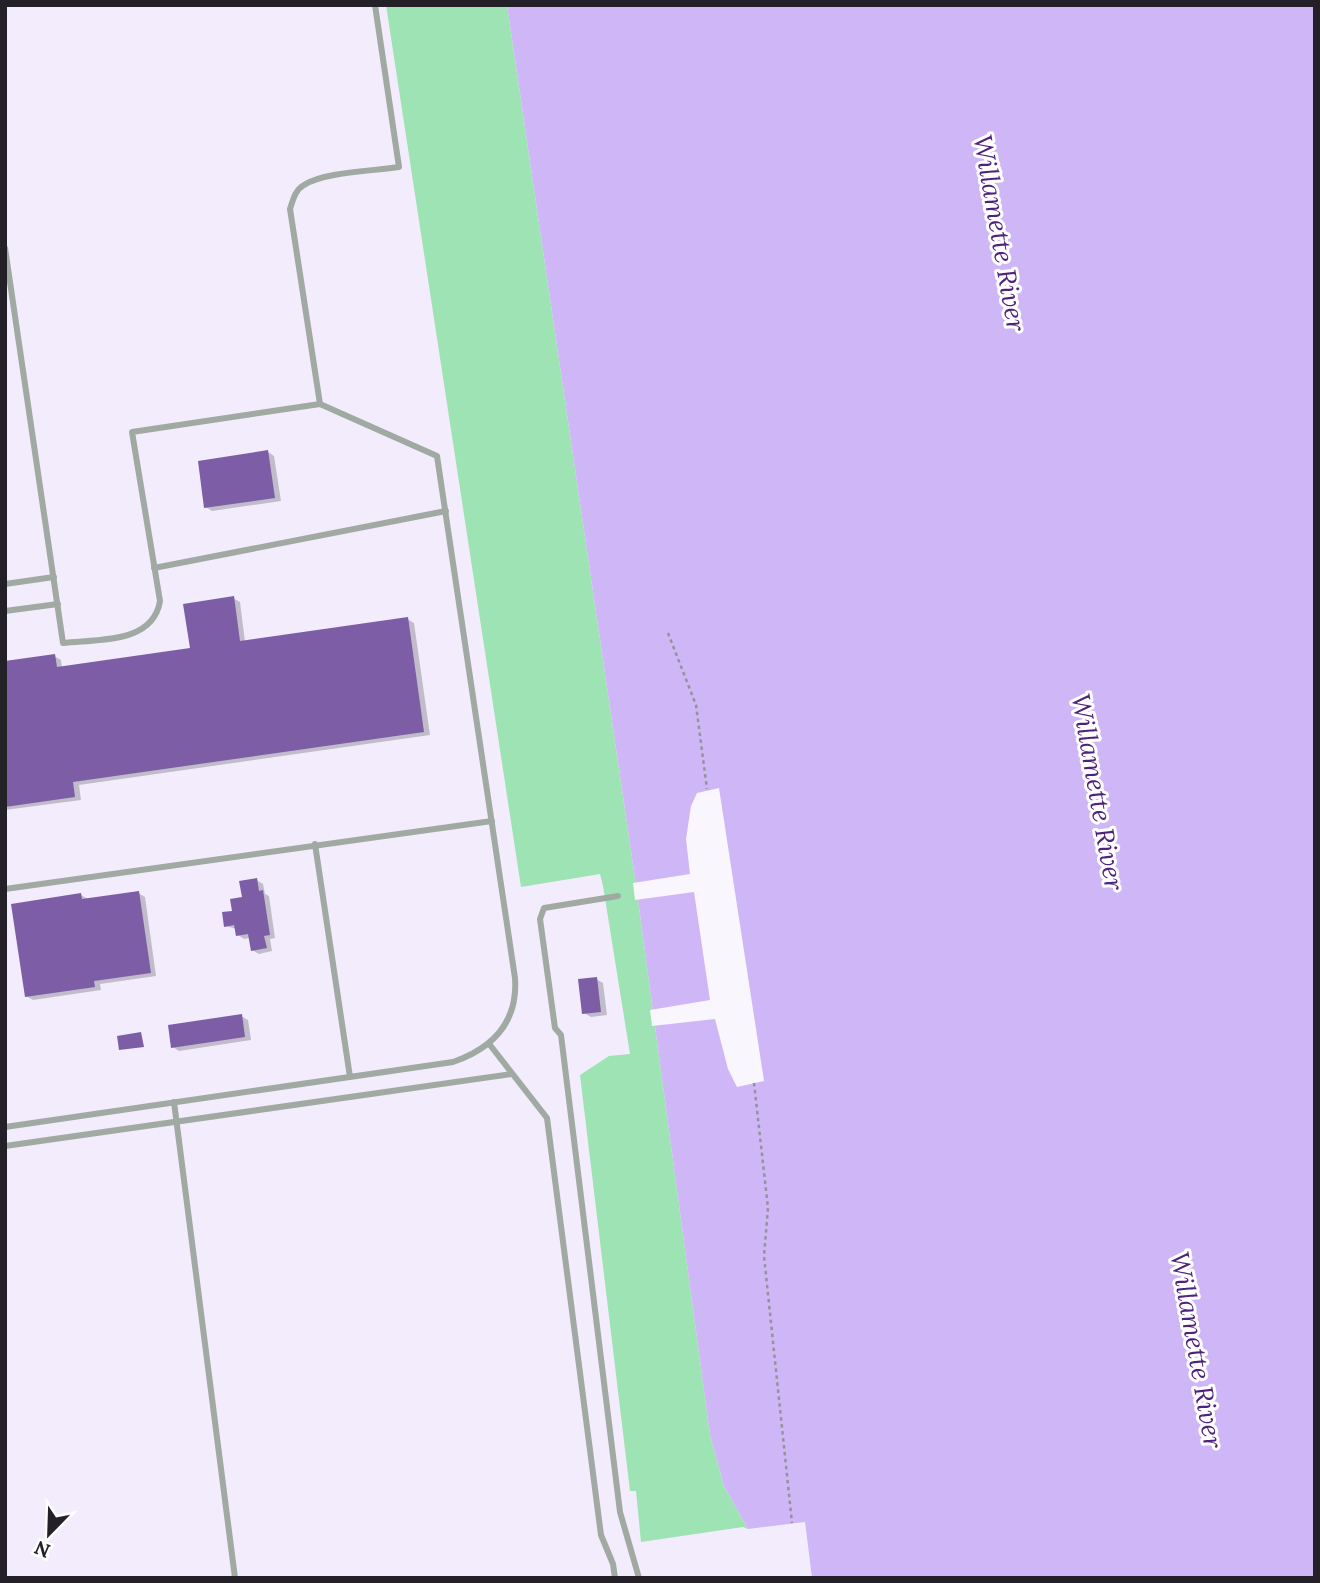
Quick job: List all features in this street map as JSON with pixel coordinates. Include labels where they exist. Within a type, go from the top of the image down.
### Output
[{"type":"lane","points":[[320,404],[290,209],[295,194],[303,185],[318,179],[399,167],[374,5]]},
{"type":"lane","points":[[5,248],[63,643],[134,634],[152,623],[158,609],[132,432],[320,404],[438,456],[516,992],[509,1018],[490,1045],[453,1062],[5,1127]]},
{"type":"lane","points":[[154,568],[446,512]]},
{"type":"lane","points":[[5,584],[54,577]]},
{"type":"lane","points":[[5,611],[58,604]]},
{"type":"lane","points":[[5,889],[492,821]]},
{"type":"lane","points":[[315,844],[349,1077]]},
{"type":"lane","points":[[618,896],[544,908],[540,919],[555,1028],[561,1035],[620,1512],[639,1578]]},
{"type":"lane","points":[[490,1045],[547,1118],[601,1535],[614,1564],[615,1578]]},
{"type":"lane","points":[[5,1146],[512,1074]]},
{"type":"lane","points":[[174,1102],[235,1578]]},
{"type":"path","points":[[668,633],[696,705],[706,789]]},
{"type":"path","points":[[754,1083],[768,1208],[764,1256],[792,1523]]},
{"type":"shaded area","points":[[5,5],[507,5],[636,885],[805,1522],[812,1578],[5,1578]]},
{"type":"green space","points":[[386,5],[507,5],[636,885],[710,1435],[724,1486],[748,1529],[743,1527],[641,1542],[636,1491],[630,1491],[580,1075],[609,1056],[630,1054],[603,886],[600,874],[521,887]]},
{"type":"water","name":"Willamette River","points":[[507,5],[1315,5],[1315,1578],[812,1578],[805,1522],[748,1529],[724,1486],[710,1435],[636,885]]},
{"type":"pier","points":[[719,788],[764,1081],[737,1087],[728,1069],[715,1019],[652,1026],[650,1010],[710,1000],[694,892],[635,900],[633,883],[690,874],[686,839],[691,806],[697,793]]},
{"type":"building","points":[[268,450],[275,498],[204,508],[198,461]]},
{"type":"building","points":[[234,596],[240,641],[408,617],[424,732],[73,782],[75,797],[5,807],[5,661],[55,654],[57,667],[190,648],[183,604]]},
{"type":"building","points":[[257,878],[259,891],[263,890],[270,935],[264,936],[267,948],[251,951],[248,934],[236,936],[234,925],[224,927],[222,912],[232,911],[230,899],[242,897],[239,881]]},
{"type":"building","points":[[139,891],[151,973],[94,981],[95,987],[25,997],[11,904],[81,893],[82,899]]},
{"type":"building","points":[[597,977],[601,1012],[582,1014],[578,979]]},
{"type":"building","points":[[242,1014],[245,1037],[171,1048],[168,1025]]},
{"type":"building","points":[[141,1032],[144,1047],[119,1050],[117,1036]]}]
